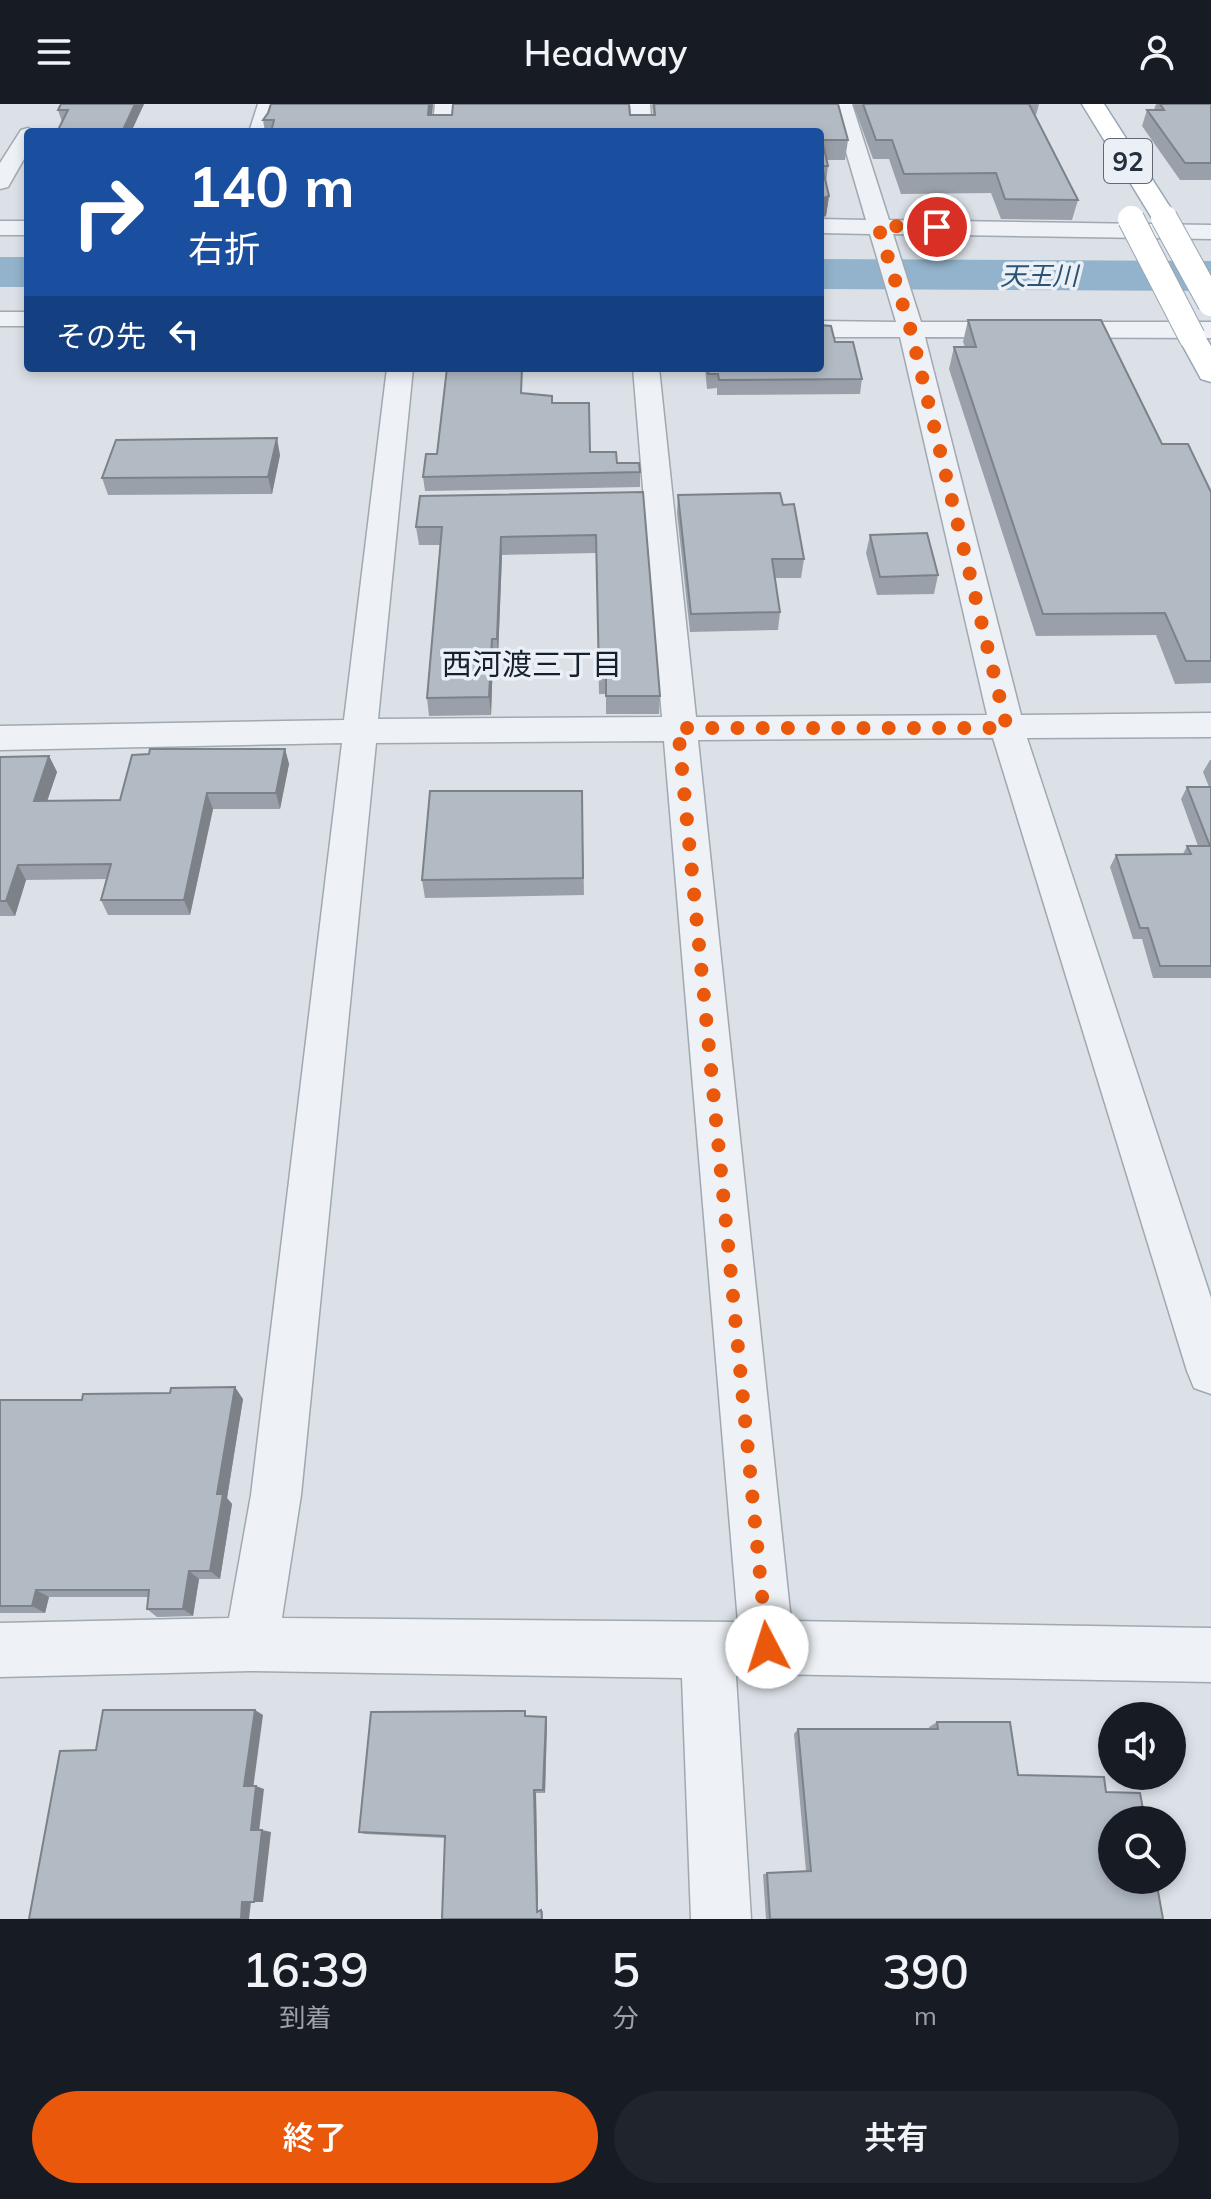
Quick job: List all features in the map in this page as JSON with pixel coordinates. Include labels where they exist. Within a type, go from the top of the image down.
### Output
[{"type":"main road","name":"92","points":[[1093,104],[1164,218],[1211,303]]},
{"type":"main road","name":"92","points":[[1117,193],[1201,334],[1211,373]]},
{"type":"street","points":[[260,128],[268,104]]},
{"type":"street","points":[[442,128],[445,104]]},
{"type":"street","points":[[640,104],[642,128]]},
{"type":"street","points":[[842,104],[908,321],[1007,728],[1211,1371]]},
{"type":"street","points":[[32,128],[40,113]]},
{"type":"street","points":[[0,182],[24,141]]},
{"type":"street","points":[[824,226],[881,233],[1211,232]]},
{"type":"street","points":[[0,228],[24,228]]},
{"type":"street","points":[[0,319],[24,319]]},
{"type":"street","points":[[824,329],[908,321],[1201,334]]},
{"type":"street","points":[[251,1644],[276,1495],[400,372]]},
{"type":"street","points":[[646,372],[767,1647]]},
{"type":"street","points":[[627,499],[658,498]]},
{"type":"street","points":[[385,504],[415,504]]},
{"type":"street","points":[[0,738],[359,731],[1211,725]]},
{"type":"street","points":[[0,1650],[251,1644],[708,1651],[767,1647],[1211,1655]]},
{"type":"street","points":[[708,1651],[721,1919]]},
{"type":"building","points":[[61,104],[135,104],[124,128],[59,128],[68,110],[58,110]]},
{"type":"building","points":[[271,104],[429,104],[428,115],[452,115],[453,104],[629,104],[630,115],[655,115],[654,104],[838,104],[848,140],[824,140],[824,128],[272,128],[274,120],[263,120]]},
{"type":"building","points":[[863,104],[1029,104],[1078,200],[1005,199],[996,173],[904,174],[892,140],[876,140]]},
{"type":"building","points":[[1160,104],[1211,104],[1211,163],[1185,163],[1147,110],[1164,110]]},
{"type":"building","points":[[824,175],[829,196],[824,198]]},
{"type":"building","points":[[968,320],[1101,320],[1162,444],[1188,444],[1211,492],[1211,661],[1186,661],[1165,613],[1043,614],[954,347],[976,347]]},
{"type":"building","points":[[824,325],[831,326],[835,342],[853,342],[862,379],[719,380],[718,374],[708,374],[824,372]]},
{"type":"building","points":[[447,372],[522,372],[521,393],[552,396],[552,403],[589,403],[590,452],[616,452],[617,463],[639,463],[640,472],[423,477],[426,454],[437,454]]},
{"type":"building","points":[[277,438],[268,477],[102,478],[116,440]]},
{"type":"building","points":[[643,492],[660,696],[606,696],[606,675],[599,676],[596,535],[501,537],[497,639],[492,639],[489,697],[427,698],[442,527],[416,527],[420,496]]},
{"type":"building","points":[[780,493],[783,505],[794,504],[804,559],[772,559],[780,612],[691,614],[678,495]]},
{"type":"building","points":[[927,533],[938,575],[880,577],[870,535]]},
{"type":"building","points":[[150,749],[285,749],[276,793],[207,793],[184,900],[101,900],[111,864],[18,865],[6,901],[0,901],[0,757],[49,756],[34,801],[120,800],[132,755],[149,754]]},
{"type":"building","points":[[1187,787],[1211,787],[1211,966],[1160,966],[1148,928],[1140,928],[1116,855],[1191,854],[1187,846],[1210,846]]},
{"type":"building","points":[[430,791],[582,791],[583,878],[422,880]]},
{"type":"building","points":[[235,1387],[217,1494],[223,1494],[210,1571],[189,1571],[183,1609],[147,1609],[149,1590],[36,1590],[32,1606],[0,1606],[0,1400],[82,1400],[83,1394],[170,1393],[171,1388]]},
{"type":"building","points":[[103,1710],[255,1710],[244,1786],[256,1786],[251,1830],[262,1830],[254,1902],[242,1902],[241,1919],[29,1919],[60,1751],[96,1750]]},
{"type":"building","points":[[525,1711],[525,1716],[546,1717],[543,1790],[534,1790],[537,1912],[541,1910],[542,1919],[442,1919],[445,1836],[359,1832],[371,1712]]},
{"type":"building","points":[[937,1722],[1010,1722],[1018,1775],[1098,1777],[1098,1790],[1140,1793],[1142,1806],[1098,1806],[1098,1894],[1159,1894],[1163,1919],[770,1919],[767,1873],[811,1871],[798,1729],[938,1729]]},
{"type":"waterway","name":"天王川","points":[[0,272],[24,272]]},
{"type":"waterway","name":"天王川","points":[[824,274],[1211,276]]},
{"type":"district","name":"西河渡三丁目","points":[[532,664]]},
{"type":"route","points":[[767,1647],[678,728],[1007,728],[911,331],[878,226],[937,227]]}]
